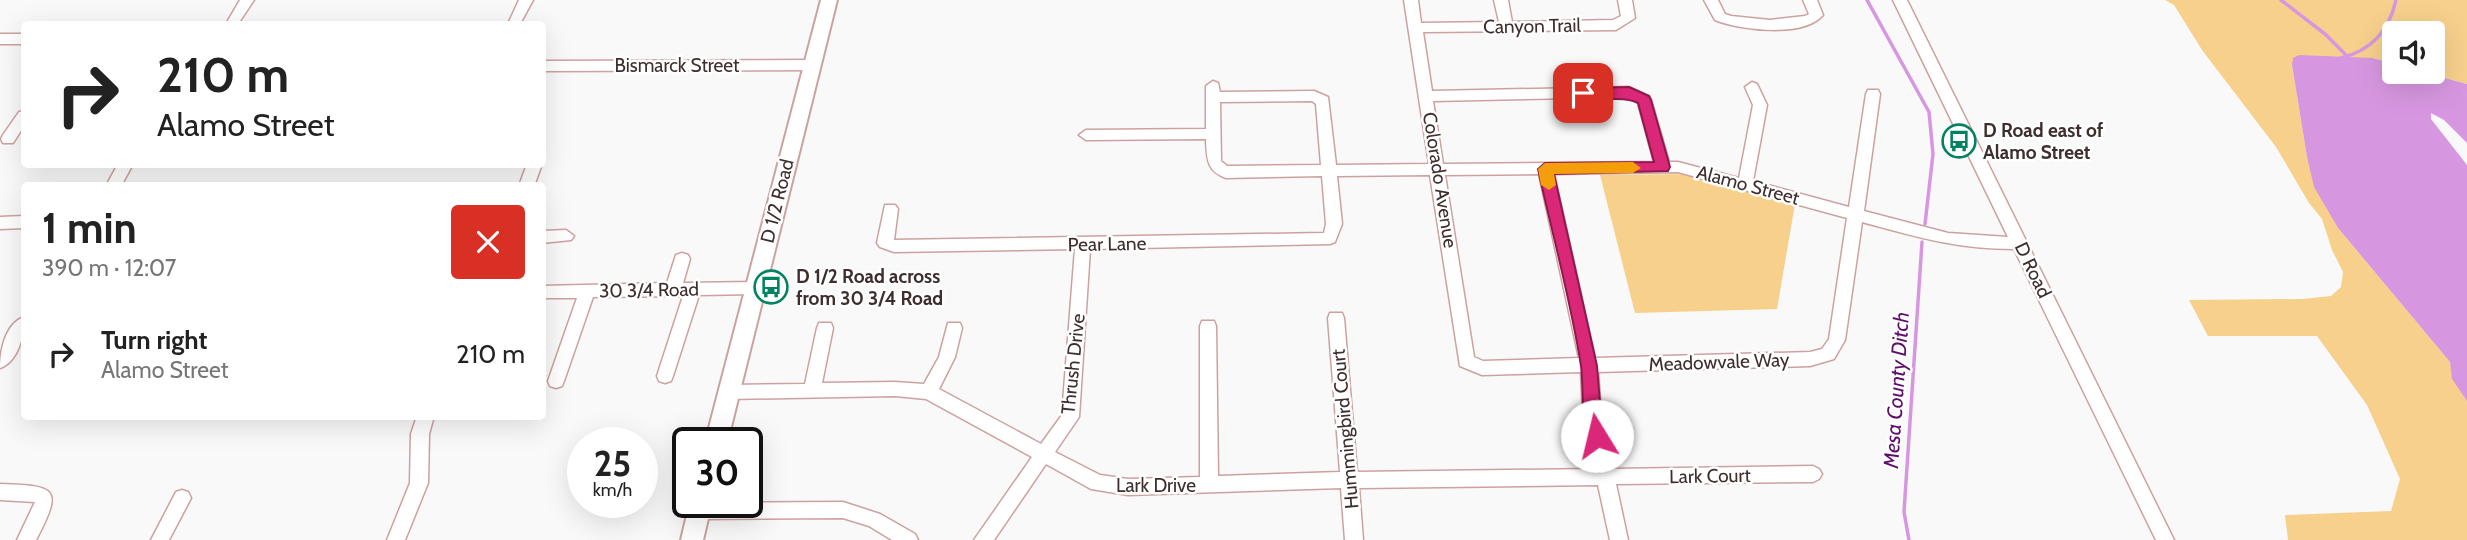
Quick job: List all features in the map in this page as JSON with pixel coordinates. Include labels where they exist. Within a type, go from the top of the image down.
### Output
[{"type":"main road","name":"D 1/2 Road","points":[[720,427],[829,0]]},
{"type":"main road","points":[[692,540],[697,518]]},
{"type":"street","points":[[234,21],[247,0]]},
{"type":"street","points":[[516,21],[526,0]]},
{"type":"street","name":"Colorado Avenue","points":[[1411,0],[1465,361]]},
{"type":"street","points":[[1501,0],[1506,26]]},
{"type":"street","name":"Canyon Trail","points":[[1416,28],[1616,25],[1628,18],[1625,0]]},
{"type":"street","points":[[1712,0],[1720,16],[1738,24],[1803,23],[1814,18],[1816,12],[1810,0]]},
{"type":"street","name":"D Road","points":[[1900,0],[2165,540]]},
{"type":"street","points":[[0,39],[21,39]]},
{"type":"street","name":"Bismarck Street","points":[[546,66],[812,65]]},
{"type":"street","points":[[1745,183],[1760,105],[1752,87]]},
{"type":"street","points":[[1086,135],[1214,134],[1213,91],[1314,96],[1325,103],[1330,171]]},
{"type":"street","points":[[1427,96],[1629,92],[1644,100],[1663,167]]},
{"type":"street","points":[[1856,214],[1873,94]]},
{"type":"street","points":[[4,139],[21,119]]},
{"type":"street","name":"Alamo Street","points":[[1214,134],[1214,162],[1219,169],[1230,172],[1686,168],[1964,242],[2020,243]]},
{"type":"street","points":[[1545,169],[1589,366],[1592,415],[1619,540]]},
{"type":"street","name":"Pear Lane","points":[[890,209],[886,243],[894,246],[1314,240],[1330,238],[1334,224],[1330,171]]},
{"type":"street","name":"Meadowvale Way","points":[[1465,361],[1482,368],[1589,366],[1810,359],[1828,354],[1838,340],[1856,214]]},
{"type":"street","points":[[0,223],[21,222]]},
{"type":"street","points":[[546,237],[566,236]]},
{"type":"street","name":"Thrush Drive","points":[[983,540],[1070,417],[1083,244]]},
{"type":"street","points":[[673,290],[682,259]]},
{"type":"street","name":"30 3/4 Road","points":[[546,292],[755,288]]},
{"type":"street","points":[[665,376],[693,289]]},
{"type":"street","points":[[556,381],[587,291]]},
{"type":"street","name":"Hummingbird Court","points":[[1336,318],[1354,540]]},
{"type":"street","points":[[1208,326],[1209,485]]},
{"type":"street","points":[[812,390],[825,328]]},
{"type":"street","points":[[929,392],[947,357],[954,328]]},
{"type":"street","points":[[0,361],[21,329]]},
{"type":"street","name":"Lark Drive","points":[[729,392],[895,389],[929,392],[1097,483],[1128,487],[1349,480],[1606,477]]},
{"type":"street","points":[[396,540],[419,482],[420,434],[425,420]]},
{"type":"street","name":"Lark Court","points":[[1606,477],[1814,474]]},
{"type":"street","points":[[0,492],[36,493],[44,499],[43,509],[26,540]]},
{"type":"street","points":[[160,540],[182,498]]},
{"type":"street","points":[[763,508],[843,510],[874,520],[909,540]]},
{"type":"shaded area","points":[[2165,0],[2467,0],[2467,84],[2445,78],[2445,21],[2382,21],[2382,61],[2373,58],[2292,65],[2307,157],[2315,187],[2338,228],[2450,362],[2453,379],[2467,401],[2467,540],[2288,540],[2285,515],[2391,511],[2400,479],[2367,405],[2317,336],[2208,336],[2189,300],[2302,299],[2331,296],[2341,287],[2343,272],[2332,250],[2322,219],[2309,203],[2276,147],[2202,50],[2174,5]]},
{"type":"shaded area","points":[[2299,55],[2382,61],[2382,84],[2445,84],[2445,78],[2467,84],[2467,143],[2444,120],[2431,113],[2431,119],[2467,165],[2467,401],[2452,379],[2450,362],[2338,228],[2314,187],[2292,65],[2293,58]]},
{"type":"shaded area","points":[[1685,174],[1795,204],[1777,309],[1635,313],[1600,175]]},
{"type":"waterway","name":"Mesa County Ditch","points":[[1867,0],[1929,112],[1933,154],[1925,224]]},
{"type":"waterway","points":[[2281,0],[2325,34],[2347,56]]},
{"type":"waterway","points":[[2347,56],[2362,50],[2378,38],[2389,21],[2396,0]]},
{"type":"waterway","points":[[2341,58],[2347,56]]},
{"type":"waterway","name":"Mesa County Ditch","points":[[1909,540],[1904,512],[1922,242]]},
{"type":"slow traffic","points":[[1549,185],[1545,169],[1633,168]]},
{"type":"place","name":"D Road east of Alamo Street","points":[[1959,141]]},
{"type":"place","name":"D 1/2 Road across from 30 3/4 Road","points":[[771,287]]},
{"type":"route","points":[[1583,93],[1629,92],[1644,100],[1663,167],[1545,169],[1589,366],[1592,415],[1597,436]]}]
